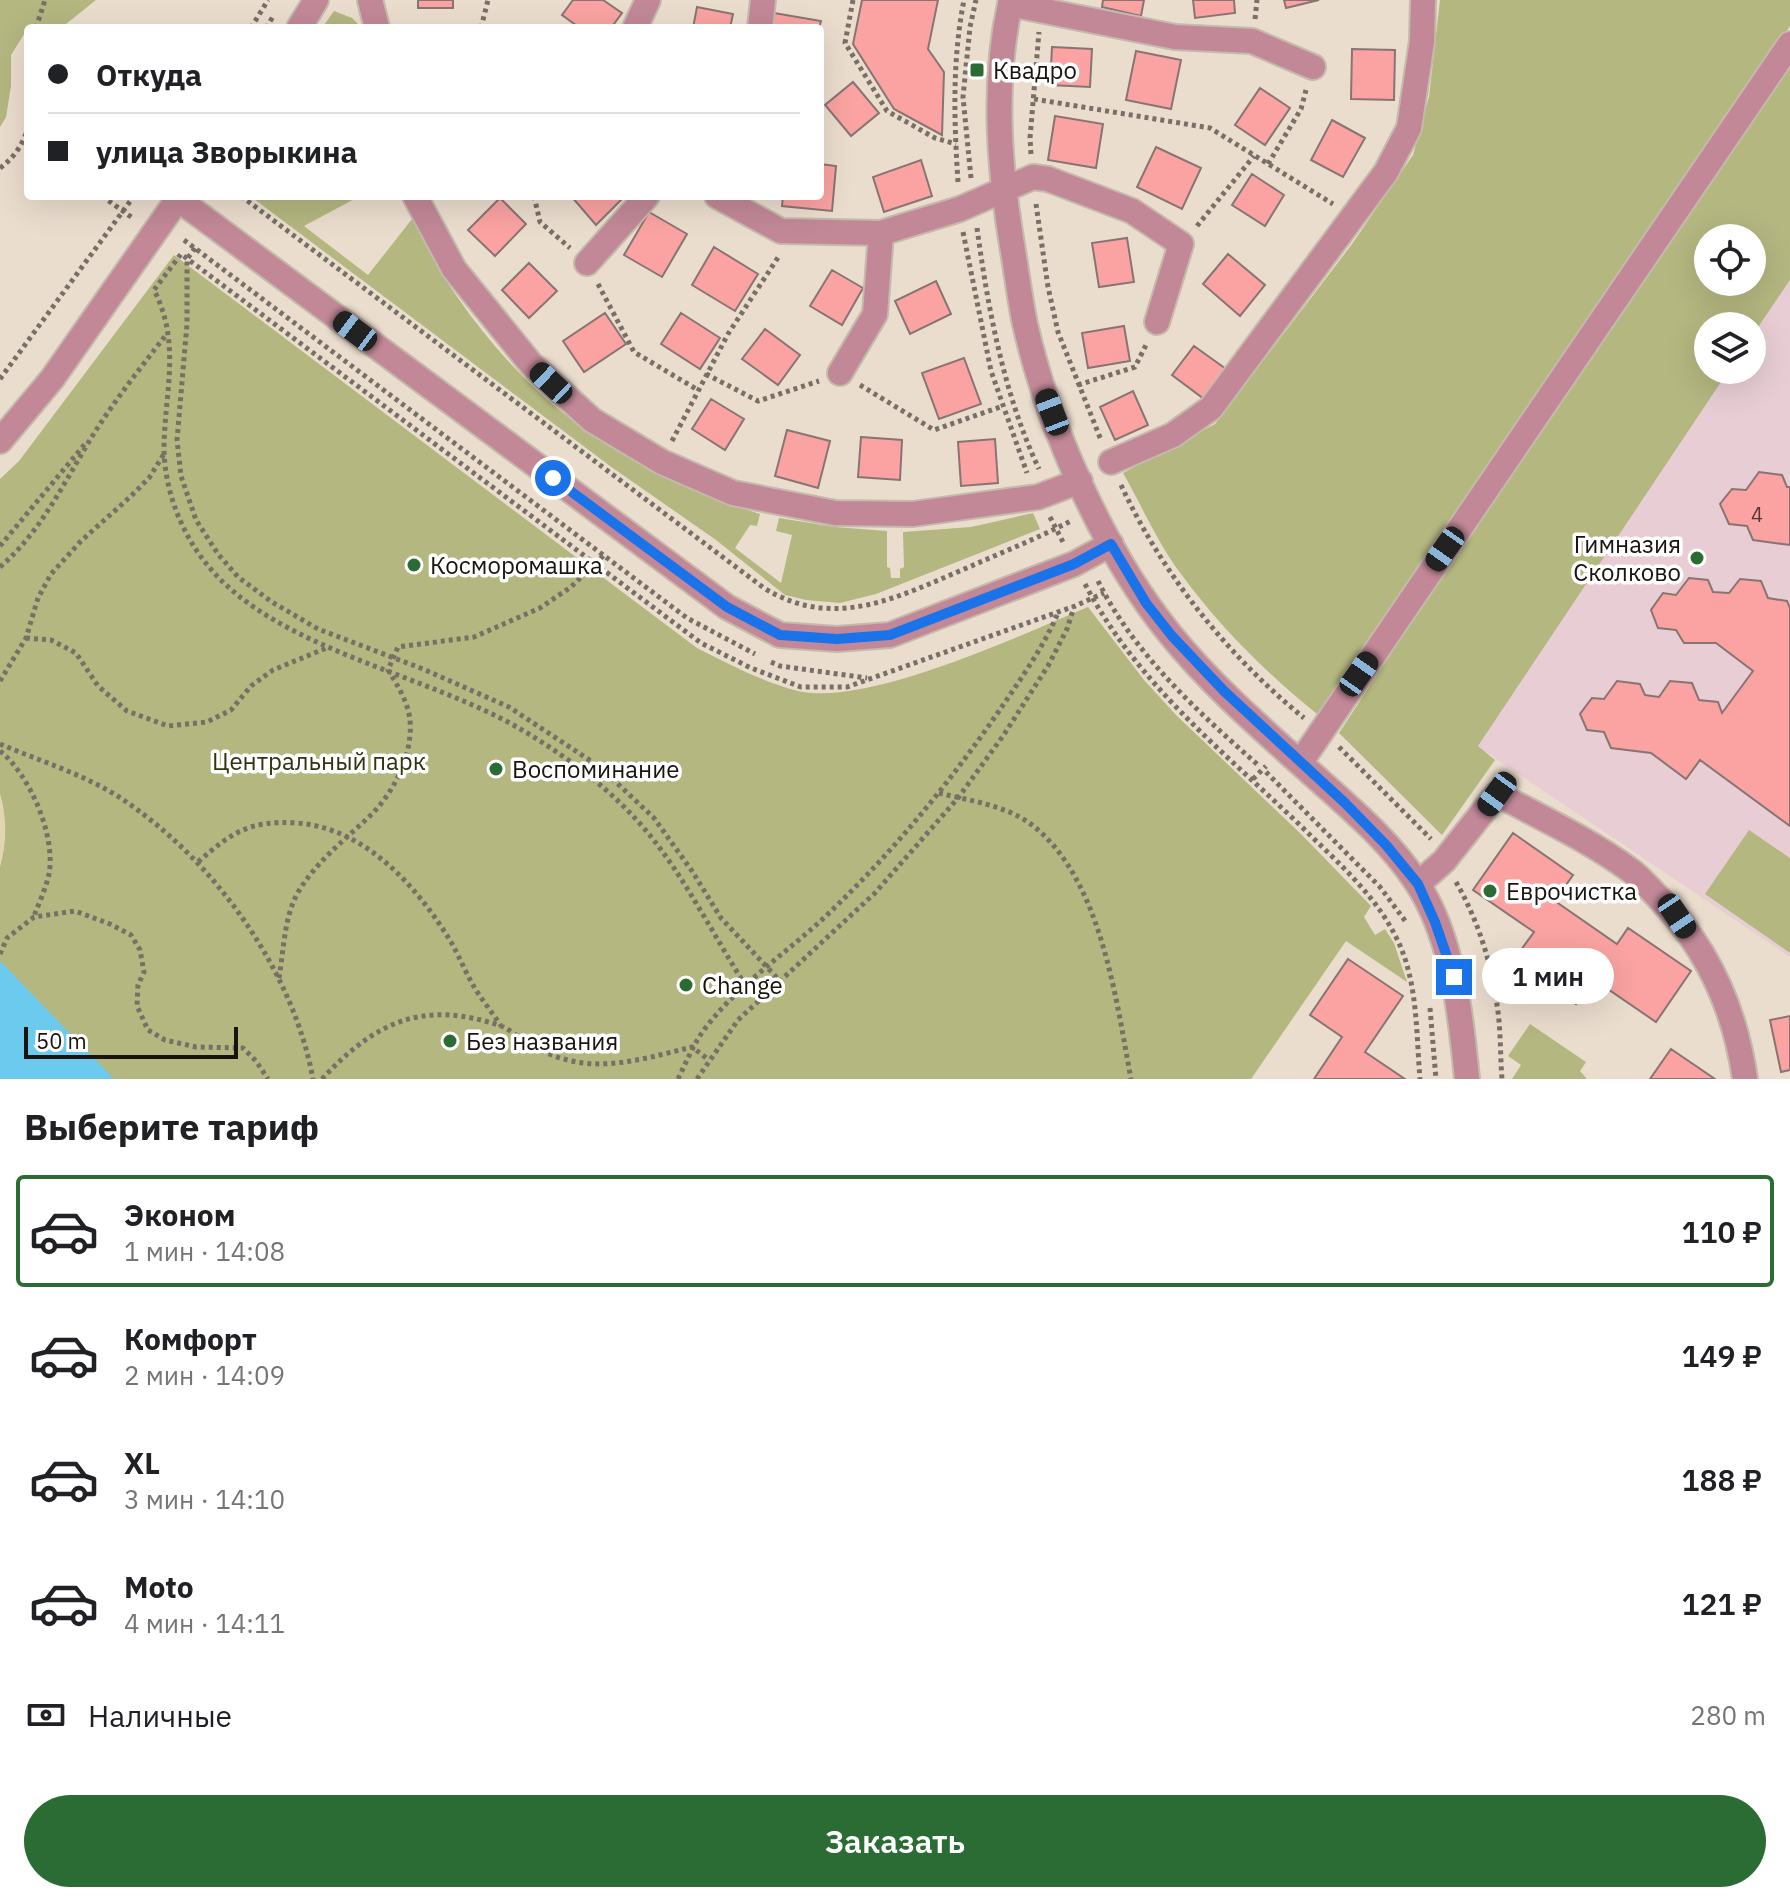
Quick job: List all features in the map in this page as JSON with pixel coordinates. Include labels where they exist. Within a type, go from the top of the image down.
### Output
[{"type":"street","points":[[301,24],[316,0]]},
{"type":"street","points":[[370,0],[376,24]]},
{"type":"street","points":[[637,24],[648,0]]},
{"type":"street","points":[[760,24],[763,0]]},
{"type":"street","points":[[1111,462],[1173,435],[1211,408],[1386,172],[1409,128],[1422,41],[1423,0]]},
{"type":"street","points":[[1313,67],[1252,41],[1175,37],[1011,2],[1001,57],[1003,191],[1025,324],[1044,391],[1080,481],[1111,544],[1146,603],[1172,636],[1224,691],[1345,803],[1418,884],[1454,977],[1467,1079]]},
{"type":"street","points":[[1300,763],[1790,44]]},
{"type":"street","points":[[732,200],[781,231],[881,233],[960,209],[1033,177],[1048,179],[1132,211],[1181,244],[1157,322]]},
{"type":"street","points":[[0,441],[52,379],[178,200]]},
{"type":"street","points":[[182,200],[727,607],[780,635],[837,639],[890,635],[1060,570],[1111,544]]},
{"type":"street","points":[[417,200],[454,269],[531,364],[592,420],[662,462],[733,493],[835,513],[913,514],[1038,497],[1080,481]]},
{"type":"street","points":[[587,263],[643,200]]},
{"type":"street","points":[[840,373],[875,314],[881,233]]},
{"type":"street","points":[[1418,884],[1444,861],[1497,794],[1583,839],[1633,872],[1677,916],[1706,959],[1726,999],[1740,1040],[1745,1079]]},
{"type":"path","points":[[37,24],[45,0]]},
{"type":"path","points":[[253,24],[268,0]]},
{"type":"path","points":[[482,24],[488,0]]},
{"type":"path","points":[[853,0],[845,43],[887,111],[935,138],[956,144]]},
{"type":"path","points":[[1042,9],[1036,47],[1030,138],[1048,287],[1058,332],[1111,462],[1148,534],[1209,624],[1249,668],[1321,731],[1431,837],[1464,895],[1491,968],[1502,1079]]},
{"type":"path","points":[[1268,164],[1301,109],[1313,67]]},
{"type":"path","points":[[1034,99],[1210,128],[1353,216]]},
{"type":"path","points":[[0,168],[24,144]]},
{"type":"path","points":[[1181,244],[1218,204],[1254,156]]},
{"type":"path","points":[[108,200],[134,219]]},
{"type":"path","points":[[0,379],[131,200]]},
{"type":"path","points":[[535,200],[540,222],[587,263],[634,352],[698,390]]},
{"type":"path","points":[[662,462],[728,334],[794,232]]},
{"type":"path","points":[[195,248],[187,259],[187,324],[177,440],[181,476],[196,520],[218,554],[238,577],[272,602],[318,629],[509,707],[600,767],[654,818],[721,918],[779,980]]},
{"type":"path","points":[[746,986],[670,863],[634,817],[589,776],[523,730],[448,693],[330,647],[252,606],[236,595],[208,566],[177,513],[167,483],[164,453],[172,370],[163,307],[154,290],[181,254],[701,643],[751,668],[801,687],[847,687],[1104,593]]},
{"type":"path","points":[[1078,385],[1135,367],[1157,322]]},
{"type":"path","points":[[0,546],[94,434],[167,333]]},
{"type":"path","points":[[706,374],[758,401],[840,373],[934,430],[1003,406]]},
{"type":"path","points":[[0,567],[18,552],[46,515],[94,434]]},
{"type":"path","points":[[0,681],[26,638],[38,598],[51,574],[81,541],[149,478],[164,453]]},
{"type":"path","points":[[388,670],[398,647],[474,637],[540,608],[571,587],[604,555]]},
{"type":"path","points":[[697,1079],[738,1020],[875,893],[958,798],[1048,666],[1075,606]]},
{"type":"path","points":[[678,1079],[692,1047],[706,1026],[841,901],[920,819],[1023,677],[1059,612]]},
{"type":"path","points":[[26,638],[51,640],[76,653],[98,686],[127,711],[168,726],[207,722],[231,710],[251,686],[273,670],[330,647]]},
{"type":"path","points":[[279,978],[289,917],[299,890],[347,835],[371,814],[400,773],[409,747],[410,718],[399,688],[388,670]]},
{"type":"path","points":[[0,744],[120,798],[163,829],[198,862],[236,912],[279,978],[307,1044],[313,1079]]},
{"type":"path","points":[[0,751],[21,777],[46,824],[49,875],[34,917]]},
{"type":"path","points":[[939,793],[1006,810],[1033,825],[1065,860],[1093,916],[1110,971],[1131,1079]]},
{"type":"path","points":[[198,862],[229,835],[255,826],[287,823],[315,825],[347,835],[383,860],[434,916],[452,943],[473,986],[502,1026]]},
{"type":"path","points":[[0,954],[3,939],[34,917],[75,911],[131,935],[140,950],[144,972],[138,985],[137,1006],[148,1030],[165,1040],[196,1047],[243,1048],[268,1079]]},
{"type":"path","points":[[322,1079],[349,1050],[397,1021],[427,1015],[453,1016],[502,1026],[546,1053],[574,1062],[606,1063],[692,1047],[709,1060]]},
{"type":"shaded area","name":"Гимназия Сколково","points":[[1790,280],[1790,957],[1477,746],[1720,384],[1766,384],[1766,315]]},
{"type":"green space","points":[[0,0],[96,0],[66,24],[24,24],[24,34],[11,55],[11,86],[6,117],[0,127]]},
{"type":"green space","points":[[1440,0],[1790,0],[1790,26],[1358,661],[1317,714],[1244,648],[1196,594],[1165,550],[1123,473],[1215,424],[1352,244],[1413,155],[1429,97]]},
{"type":"green space","points":[[334,11],[352,18],[358,24],[325,24]]},
{"type":"green space","points":[[1790,61],[1790,280],[1766,315],[1766,312],[1694,312],[1694,384],[1720,384],[1478,746],[1495,760],[1442,835],[1339,733]]},
{"type":"green space","points":[[255,200],[353,200],[304,226],[368,275],[412,219],[445,279],[488,338],[554,405],[628,458],[713,498],[760,514],[757,526],[750,525],[735,548],[781,583],[792,535],[776,531],[779,518],[887,531],[887,567],[890,568],[891,578],[900,578],[900,569],[904,567],[903,532],[971,527],[1033,513],[1040,529],[876,594],[840,603],[806,600],[785,595],[716,540],[610,466]]},
{"type":"green space","name":"Центральный парк","points":[[174,255],[697,648],[772,683],[798,691],[828,693],[863,689],[944,666],[1088,607],[1144,680],[1177,716],[1302,835],[1371,906],[1364,917],[1375,935],[1385,929],[1394,943],[1407,982],[1346,941],[1251,1079],[0,1079],[0,479],[19,461]]},
{"type":"green space","points":[[1749,830],[1790,858],[1790,953],[1705,894]]},
{"type":"green space","points":[[1530,1024],[1586,1062],[1580,1071],[1587,1079],[1512,1079],[1521,1065],[1508,1056]]},
{"type":"sand","points":[[0,793],[5,830],[0,867]]},
{"type":"water","points":[[0,961],[114,1079],[0,1079]]},
{"type":"building","points":[[418,0],[453,0],[453,8],[418,8]]},
{"type":"building","points":[[573,0],[603,0],[622,13],[614,24],[574,24],[562,15]]},
{"type":"building","points":[[862,0],[938,0],[928,49],[944,72],[942,135],[894,109],[853,44]]},
{"type":"building","points":[[1103,0],[1144,0],[1141,16],[1102,7]]},
{"type":"building","points":[[1193,0],[1234,0],[1235,13],[1195,18]]},
{"type":"building","points":[[1284,0],[1319,0],[1286,8]]},
{"type":"building","points":[[697,7],[733,14],[731,24],[694,24]]},
{"type":"building","points":[[774,13],[821,21],[820,24],[772,24]]},
{"type":"building","points":[[1052,47],[1092,49],[1090,87],[1050,85]]},
{"type":"building","points":[[1352,49],[1395,50],[1394,100],[1351,99]]},
{"type":"building","points":[[1136,51],[1181,60],[1171,109],[1126,100]]},
{"type":"building","points":[[853,82],[879,113],[851,136],[825,105]]},
{"type":"building","points":[[1260,88],[1290,108],[1265,145],[1235,125]]},
{"type":"building","points":[[1055,116],[1103,124],[1096,168],[1048,160]]},
{"type":"building","points":[[1332,120],[1365,138],[1343,177],[1311,160]]},
{"type":"building","points":[[1156,147],[1201,168],[1182,209],[1137,187]]},
{"type":"building","points":[[921,160],[932,196],[884,212],[873,177]]},
{"type":"building","points":[[824,164],[836,166],[832,211],[782,206],[783,200],[824,200]]},
{"type":"building","points":[[1252,174],[1284,195],[1265,226],[1232,205]]},
{"type":"building","points":[[498,200],[502,200],[526,224],[495,256],[468,230]]},
{"type":"building","points":[[574,200],[621,200],[596,225]]},
{"type":"building","points":[[649,212],[687,234],[662,277],[624,255]]},
{"type":"building","points":[[1127,238],[1134,282],[1099,287],[1092,243]]},
{"type":"building","points":[[714,247],[758,274],[735,311],[692,285]]},
{"type":"building","points":[[1228,254],[1265,285],[1240,316],[1203,284]]},
{"type":"building","points":[[529,263],[557,291],[529,318],[502,290]]},
{"type":"building","points":[[832,270],[863,288],[842,325],[810,306]]},
{"type":"building","points":[[936,281],[951,314],[910,334],[895,301]]},
{"type":"building","points":[[605,313],[626,344],[584,372],[563,341]]},
{"type":"building","points":[[681,313],[720,338],[700,369],[661,344]]},
{"type":"building","points":[[1124,326],[1130,361],[1088,368],[1082,333]]},
{"type":"building","points":[[765,329],[800,355],[778,385],[742,359]]},
{"type":"building","points":[[1194,346],[1226,369],[1204,399],[1172,375]]},
{"type":"building","points":[[964,358],[981,404],[939,419],[922,373]]},
{"type":"building","points":[[1133,391],[1148,425],[1115,440],[1100,407]]},
{"type":"building","points":[[711,399],[744,419],[725,450],[692,429]]},
{"type":"building","points":[[787,430],[830,441],[818,488],[775,476]]},
{"type":"building","points":[[861,437],[902,440],[900,480],[858,477]]},
{"type":"building","points":[[995,439],[998,483],[961,486],[958,442]]},
{"type":"building","points":[[1759,472],[1782,475],[1787,487],[1790,487],[1790,545],[1753,540],[1747,526],[1729,524],[1720,504],[1732,489],[1746,490]]},
{"type":"building","points":[[1689,578],[1708,580],[1713,592],[1729,593],[1740,579],[1761,581],[1768,598],[1787,601],[1790,608],[1790,826],[1700,760],[1686,779],[1651,753],[1611,748],[1604,732],[1587,730],[1580,714],[1592,698],[1604,699],[1617,681],[1640,684],[1645,695],[1659,697],[1670,681],[1692,683],[1699,700],[1718,702],[1722,713],[1753,671],[1716,643],[1684,643],[1676,630],[1658,628],[1651,610],[1663,593],[1676,595]]},
{"type":"building","points":[[1513,833],[1573,875],[1555,901],[1617,944],[1628,928],[1691,971],[1656,1022],[1593,979],[1576,1004],[1513,961],[1534,932],[1473,890]]},
{"type":"building","points":[[1348,959],[1403,996],[1365,1052],[1405,1079],[1314,1079],[1342,1037],[1310,1015]]},
{"type":"building","points":[[1790,1016],[1790,1070],[1781,1072],[1770,1020]]},
{"type":"building","points":[[1671,1049],[1715,1079],[1650,1079]]},
{"type":"place","name":"Квадро","points":[[977,70]]},
{"type":"place","name":"Гимназия Сколково","points":[[1697,558]]},
{"type":"place","name":"Косморомашка","points":[[414,565]]},
{"type":"place","name":"Воспоминание","points":[[496,769]]},
{"type":"place","name":"Еврочистка","points":[[1490,891]]},
{"type":"place","name":"Change","points":[[686,985]]},
{"type":"place","name":"Без названия","points":[[450,1041]]},
{"type":"route","points":[[553,478],[727,607],[780,635],[837,639],[890,635],[1074,564],[1111,544],[1146,603],[1172,636],[1224,691],[1345,803],[1418,884],[1454,977]]}]
